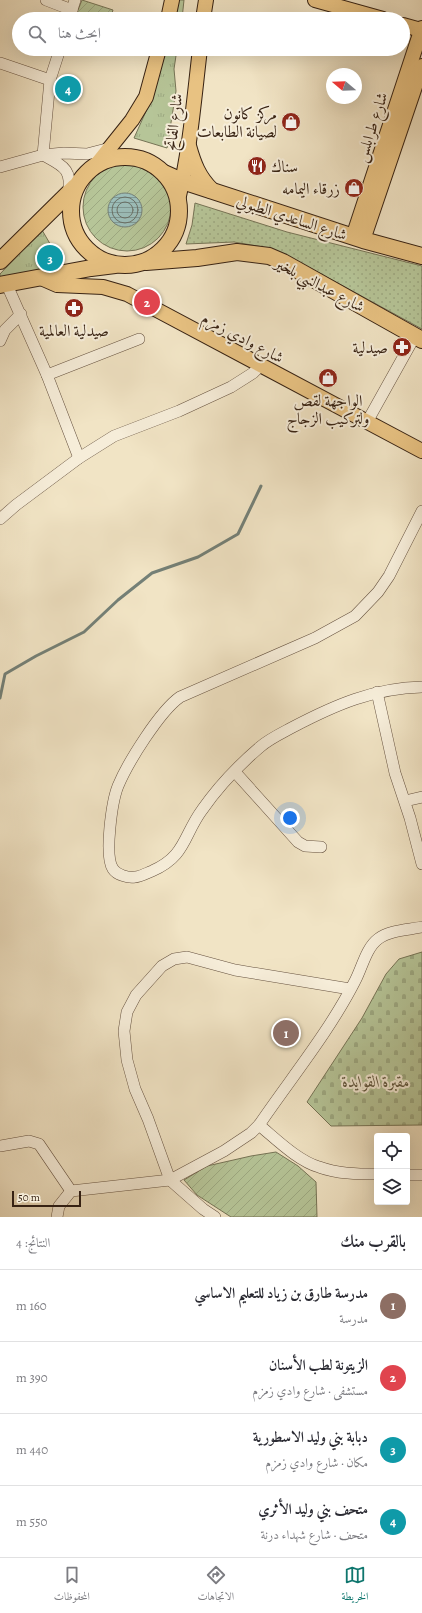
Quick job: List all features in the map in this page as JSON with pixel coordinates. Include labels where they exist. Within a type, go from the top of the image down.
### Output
[{"type":"highway","points":[[188,146],[193,166],[211,190]]},
{"type":"highway","points":[[0,261],[68,194],[88,171],[96,165],[115,158],[133,157],[149,163],[164,173],[172,184],[178,200],[179,212],[176,227],[169,241],[159,252],[140,262],[91,268],[4,285]]},
{"type":"highway","name":"شارع الساعدي الطبولي","points":[[164,173],[182,181],[358,239],[422,256]]},
{"type":"highway","points":[[80,181],[74,192],[72,206],[72,221],[80,240],[94,255],[106,261],[122,264]]},
{"type":"highway","name":"شارع عبدالنبي بلخير","points":[[140,262],[197,258],[238,252],[269,256],[283,262],[419,338]]},
{"type":"main road","points":[[169,12],[172,0]]},
{"type":"main road","points":[[204,12],[206,0]]},
{"type":"main road","points":[[315,0],[358,12]]},
{"type":"main road","points":[[410,26],[422,29]]},
{"type":"main road","name":"شارع طرابلس","points":[[358,239],[422,29]]},
{"type":"main road","name":"شارع الفاتح","points":[[96,165],[132,120],[146,97],[157,56]]},
{"type":"main road","name":"شارع الفاتح","points":[[178,200],[188,146],[199,56]]},
{"type":"main road","name":"شارع طرابلس","points":[[358,239],[422,66]]},
{"type":"main road","name":"شارع وادي زمزم","points":[[41,278],[57,285],[103,288],[127,294],[422,451]]},
{"type":"street","points":[[46,0],[72,10]]},
{"type":"street","points":[[43,155],[50,80],[58,56]]},
{"type":"street","points":[[0,63],[50,80]]},
{"type":"street","points":[[0,167],[43,155],[64,152],[87,154],[110,148]]},
{"type":"street","points":[[43,155],[56,162],[68,172],[70,182],[68,194]]},
{"type":"street","points":[[4,285],[21,314],[47,375],[79,458]]},
{"type":"street","points":[[0,341],[5,330],[21,314]]},
{"type":"street","points":[[367,422],[419,338]]},
{"type":"street","points":[[47,375],[139,339]]},
{"type":"street","points":[[0,519],[79,458],[114,436],[179,411],[231,387],[253,374],[260,366]]},
{"type":"street","points":[[420,518],[378,592],[355,616],[316,638],[180,697],[171,703],[129,765],[118,786],[110,823],[110,859],[113,869],[122,876],[136,878],[165,865],[179,852],[202,810],[235,772],[260,746],[278,735],[353,699],[377,692],[422,687]]},
{"type":"street","points":[[377,692],[395,773],[405,801],[422,864]]},
{"type":"street","points":[[235,772],[298,842],[305,846],[321,847]]},
{"type":"street","points":[[405,801],[422,797]]},
{"type":"street","points":[[57,1217],[59,1206],[71,1191],[170,1180],[224,1151],[251,1133],[259,1125],[326,1030],[350,989],[372,946],[378,939],[387,934],[422,927]]},
{"type":"street","points":[[215,1217],[170,1180],[148,1119],[135,1089],[127,1060],[124,1031],[128,1012],[136,995],[162,966],[174,959],[187,957],[242,971],[350,989]]},
{"type":"street","points":[[259,1125],[304,1160],[318,1167],[352,1174],[374,1174]]},
{"type":"street","points":[[0,1146],[29,1141],[39,1144],[71,1191]]},
{"type":"street","points":[[410,1175],[422,1175]]},
{"type":"green space","points":[[82,0],[113,10],[112,12],[77,12]]},
{"type":"green space","points":[[178,0],[184,0],[183,12],[175,12]]},
{"type":"green space","points":[[163,56],[176,56],[174,69],[176,91],[167,148],[134,138],[152,98]]},
{"type":"green space","points":[[127,163],[144,166],[158,176],[168,190],[171,207],[168,224],[158,238],[144,248],[127,251],[110,248],[96,238],[86,224],[83,207],[86,190],[96,176],[110,166]]},
{"type":"green space","points":[[195,203],[287,232],[422,266],[422,329],[312,269],[263,247],[234,242],[186,244],[192,225]]},
{"type":"green space","points":[[42,230],[63,266],[0,277],[0,274]]},
{"type":"green space","name":"مقبرة القوايدة","points":[[422,952],[422,1125],[331,1126],[307,1102],[362,1018],[386,974],[399,959]]},
{"type":"green space","points":[[276,1152],[298,1166],[316,1182],[317,1217],[231,1217],[197,1195],[184,1180],[207,1166]]},
{"type":"water","points":[[128,193],[137,198],[141,203],[141,217],[137,222],[132,226],[122,227],[118,226],[109,217],[108,207],[109,203],[118,194]]},
{"type":"waterway","points":[[0,698],[5,674],[36,656],[84,632],[118,600],[152,573],[198,557],[238,534],[261,486]]},
{"type":"place","name":"متحف بني وليد الأثري","points":[[68,89]]},
{"type":"place","name":"مركز كانون لصيانة الطابعات","points":[[291,122]]},
{"type":"place","name":"سناك","points":[[257,166]]},
{"type":"place","name":"زرقاء اليمامه","points":[[354,188]]},
{"type":"place","name":"دبابة بني وليد الاسطورية","points":[[50,258]]},
{"type":"place","name":"الزيتونة لطب الأسنان","points":[[147,302]]},
{"type":"place","name":"صيدلية العالمية","points":[[74,308]]},
{"type":"place","name":"صيدلية","points":[[402,347]]},
{"type":"place","name":"الواجهة لقص ولتركيب الزجاج","points":[[328,378]]},
{"type":"place","name":"مدرسة طارق بن زياد للتعليم الاساسي","points":[[286,1033]]}]
